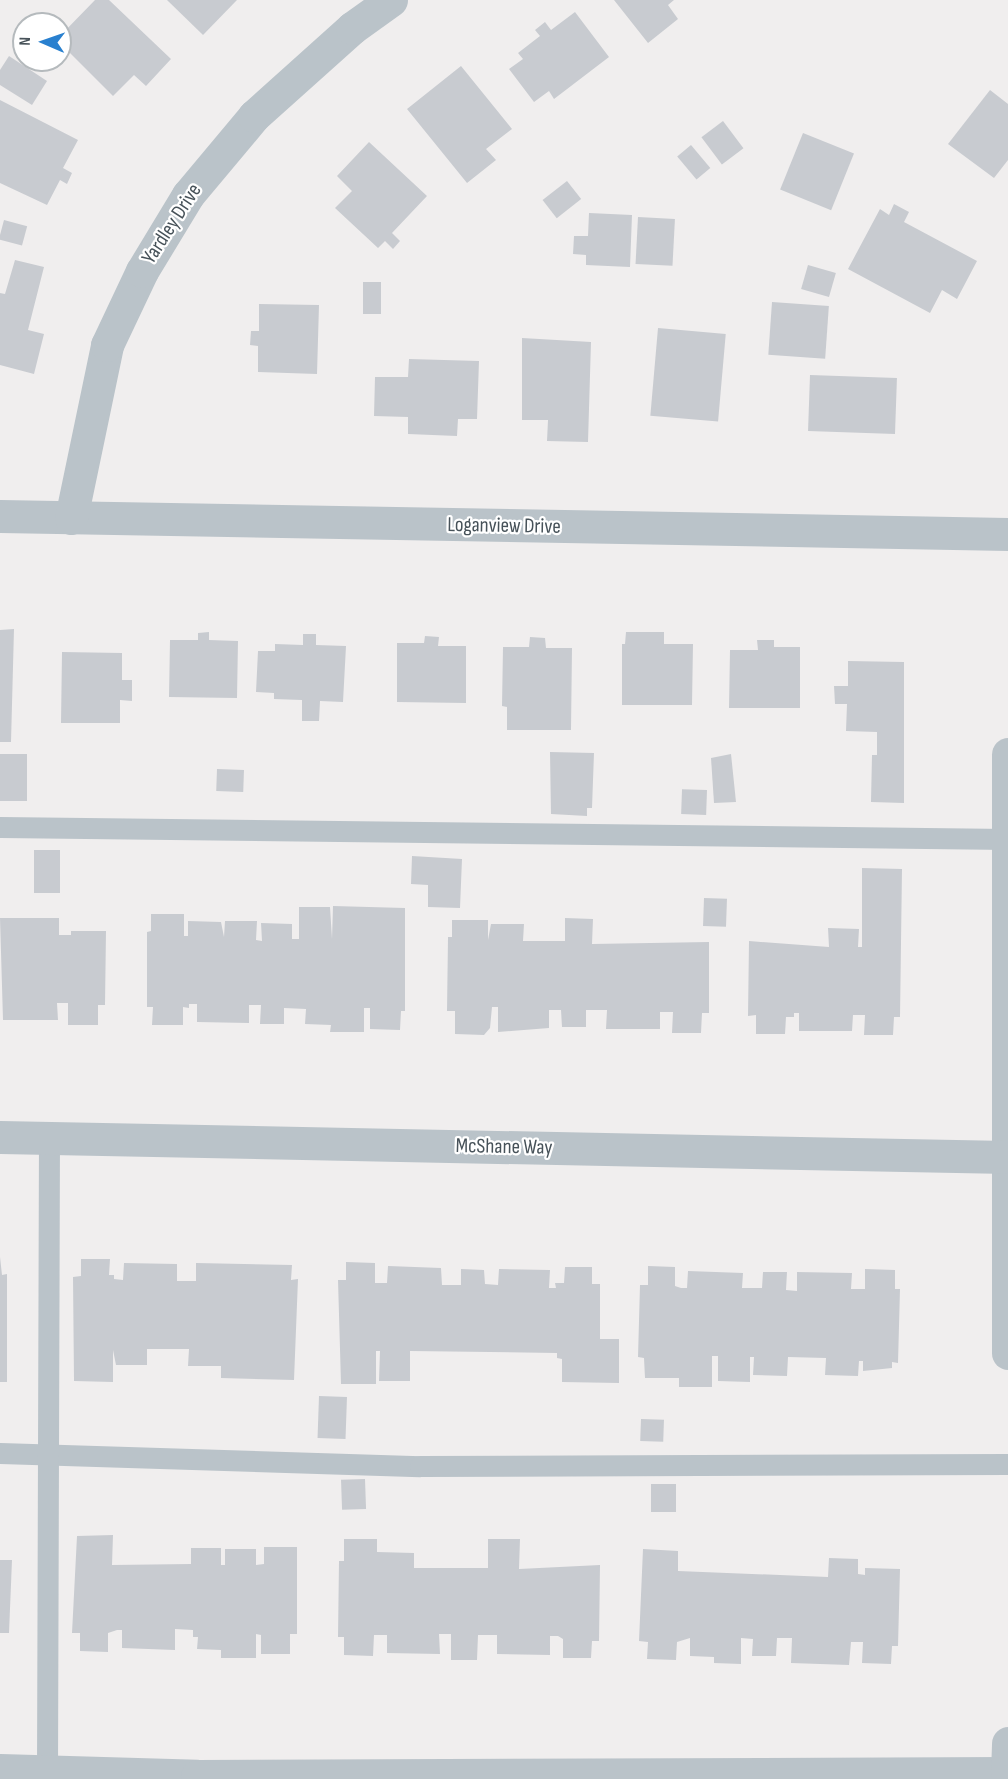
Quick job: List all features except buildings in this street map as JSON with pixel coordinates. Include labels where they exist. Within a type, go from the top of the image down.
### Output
[{"type":"street","name":"Yardley Drive","points":[[71,518],[107,345],[142,271],[183,204],[254,116],[390,0]]},
{"type":"street","name":"Loganview Drive","points":[[0,516],[1008,534]]},
{"type":"street","points":[[1008,754],[1008,1353]]},
{"type":"street","name":"McShane Way","points":[[0,1137],[1007,1157]]},
{"type":"street","points":[[0,1770],[195,1777],[1008,1773],[1008,1743]]},
{"type":"lane","points":[[0,827],[1007,839]]},
{"type":"lane","points":[[47,1771],[50,1138]]},
{"type":"lane","points":[[0,1453],[420,1466],[1008,1464]]},
{"type":"lane","points":[[1008,1773],[1008,1779]]}]
